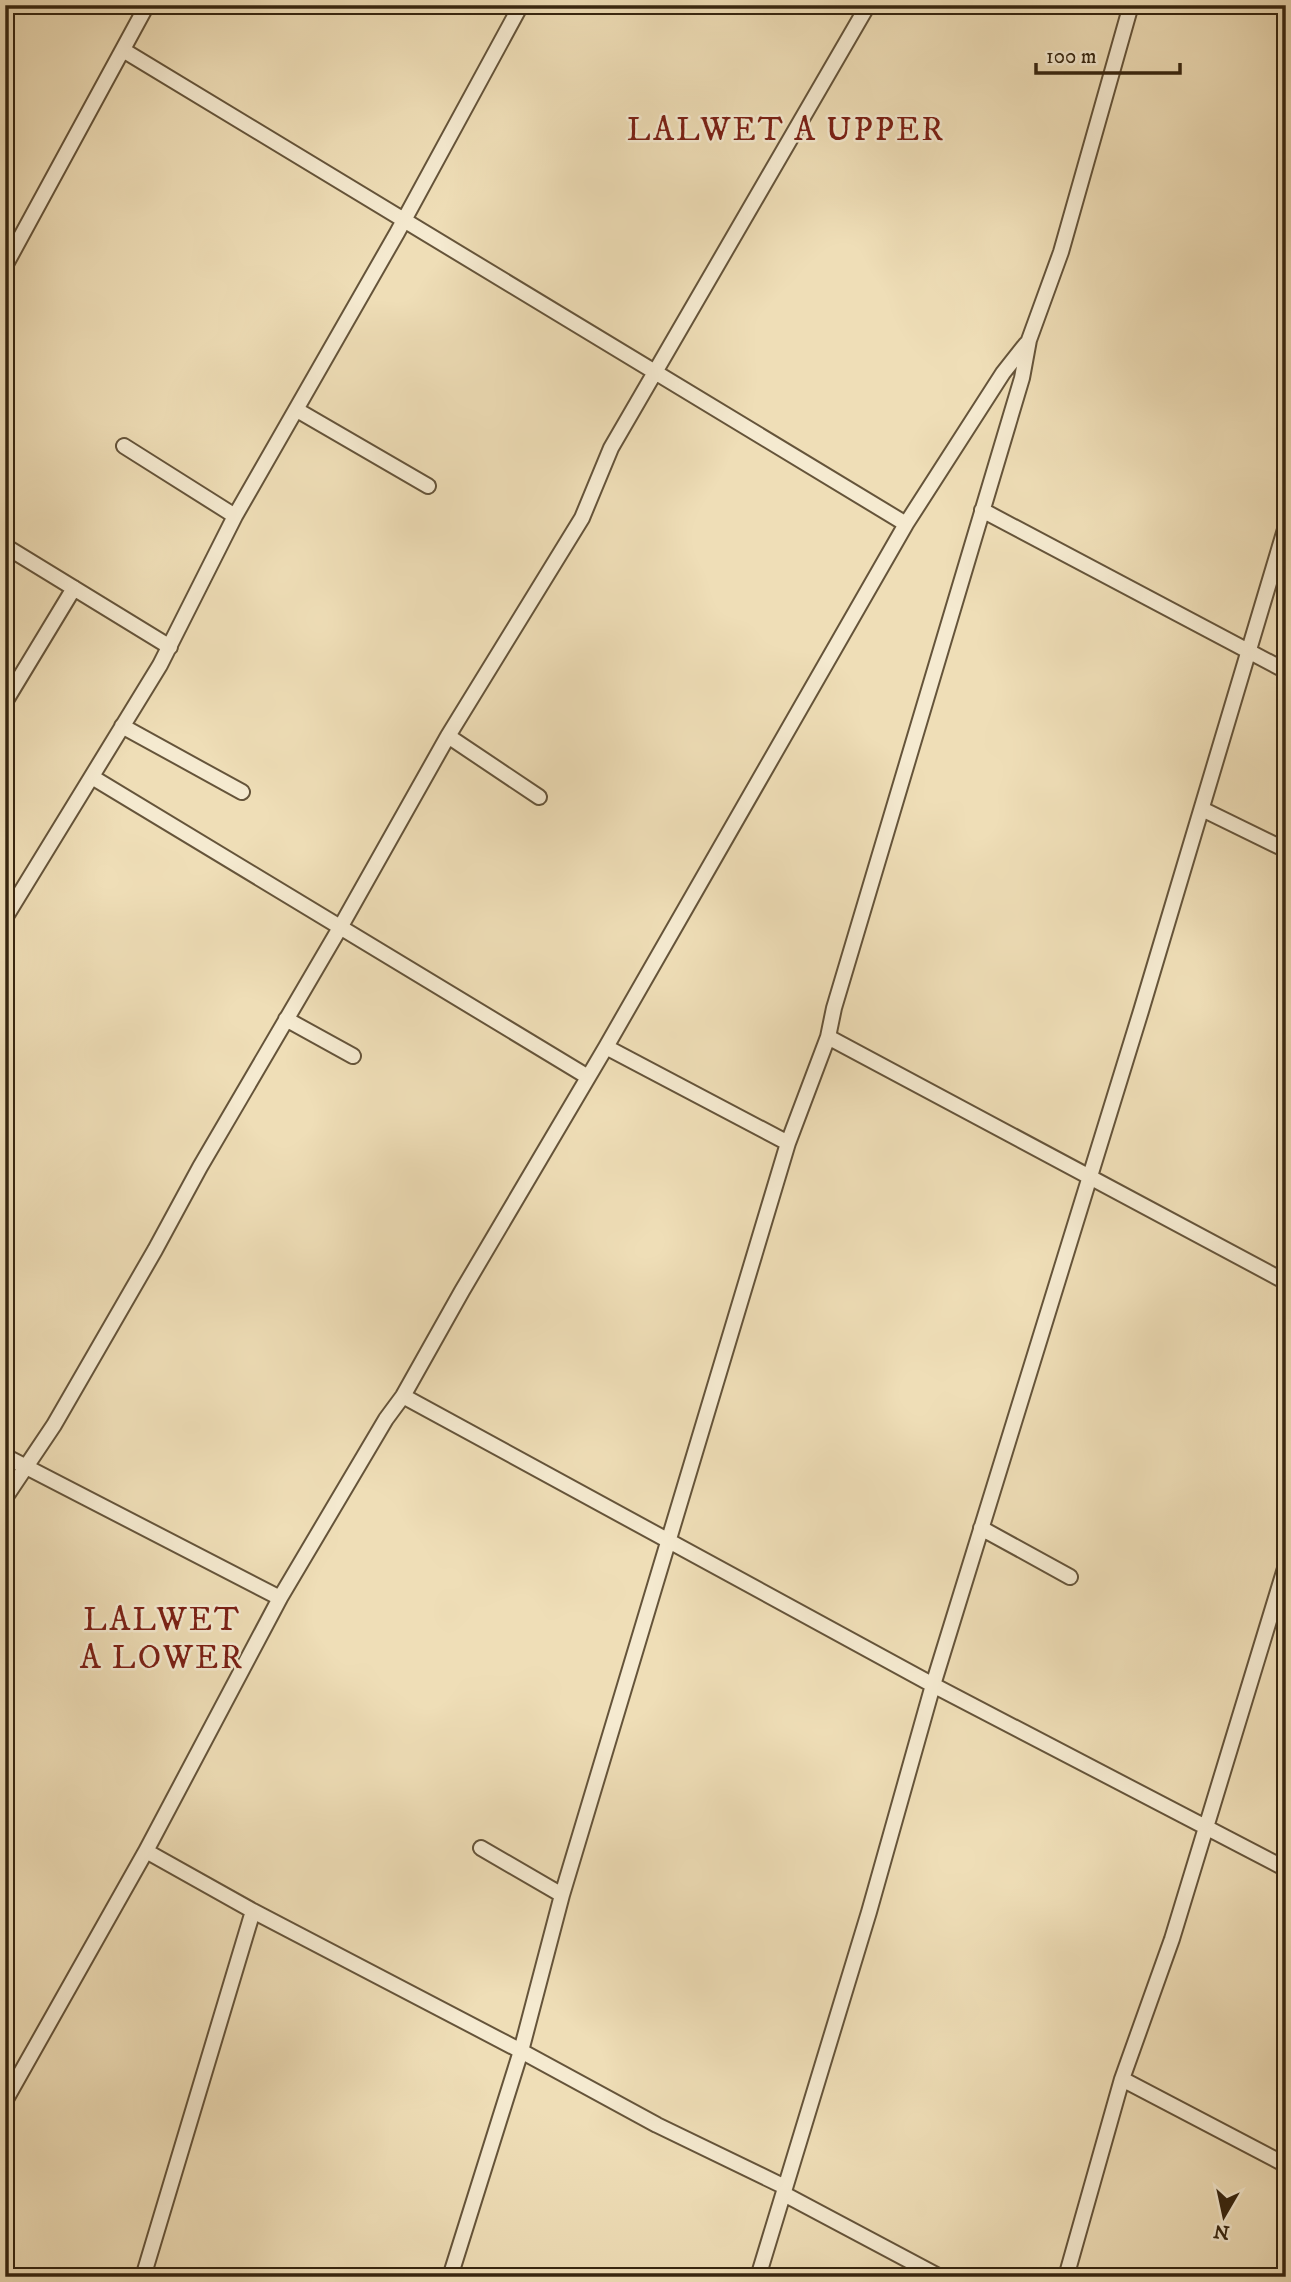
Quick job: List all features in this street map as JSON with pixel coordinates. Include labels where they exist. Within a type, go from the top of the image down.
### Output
[{"type":"street","points":[[5,266],[147,5]]},
{"type":"street","points":[[5,918],[170,647],[235,516],[404,221],[521,5]]},
{"type":"street","points":[[5,1498],[68,1401],[448,736],[582,518],[611,448],[869,5]]},
{"type":"street","points":[[450,2277],[522,2051],[562,1895],[788,1143],[828,1037],[834,1008],[1022,378],[1030,340],[1061,252],[1130,5]]},
{"type":"street","points":[[123,50],[906,523]]},
{"type":"street","points":[[5,2101],[146,1851],[280,1598],[386,1419],[403,1396],[906,523],[988,396],[1030,340]]},
{"type":"street","points":[[297,410],[428,486]]},
{"type":"street","points":[[124,446],[235,516]]},
{"type":"street","points":[[982,510],[1286,671]]},
{"type":"street","points":[[758,2277],[869,1912],[933,1685],[1286,526]]},
{"type":"street","points":[[5,546],[170,647]]},
{"type":"street","points":[[5,702],[74,589]]},
{"type":"street","points":[[122,726],[243,792]]},
{"type":"street","points":[[448,736],[538,797]]},
{"type":"street","points":[[92,777],[588,1077]]},
{"type":"street","points":[[1202,809],[1286,850]]},
{"type":"street","points":[[286,1019],[353,1056]]},
{"type":"street","points":[[828,1037],[1286,1282]]},
{"type":"street","points":[[606,1046],[788,1143]]},
{"type":"street","points":[[403,1396],[933,1685],[1286,1869]]},
{"type":"street","points":[[5,1456],[280,1598]]},
{"type":"street","points":[[981,1528],[1070,1577]]},
{"type":"street","points":[[1066,2277],[1122,2079],[1172,1939],[1286,1565]]},
{"type":"street","points":[[481,1848],[562,1895]]},
{"type":"street","points":[[146,1851],[253,1911],[785,2190],[940,2277]]},
{"type":"street","points":[[143,2277],[253,1911]]},
{"type":"street","points":[[1122,2079],[1286,2165]]},
{"type":"district","name":"LALWET A UPPER","points":[[786,128]]},
{"type":"district","name":"LALWET A LOWER","points":[[162,1637]]}]
